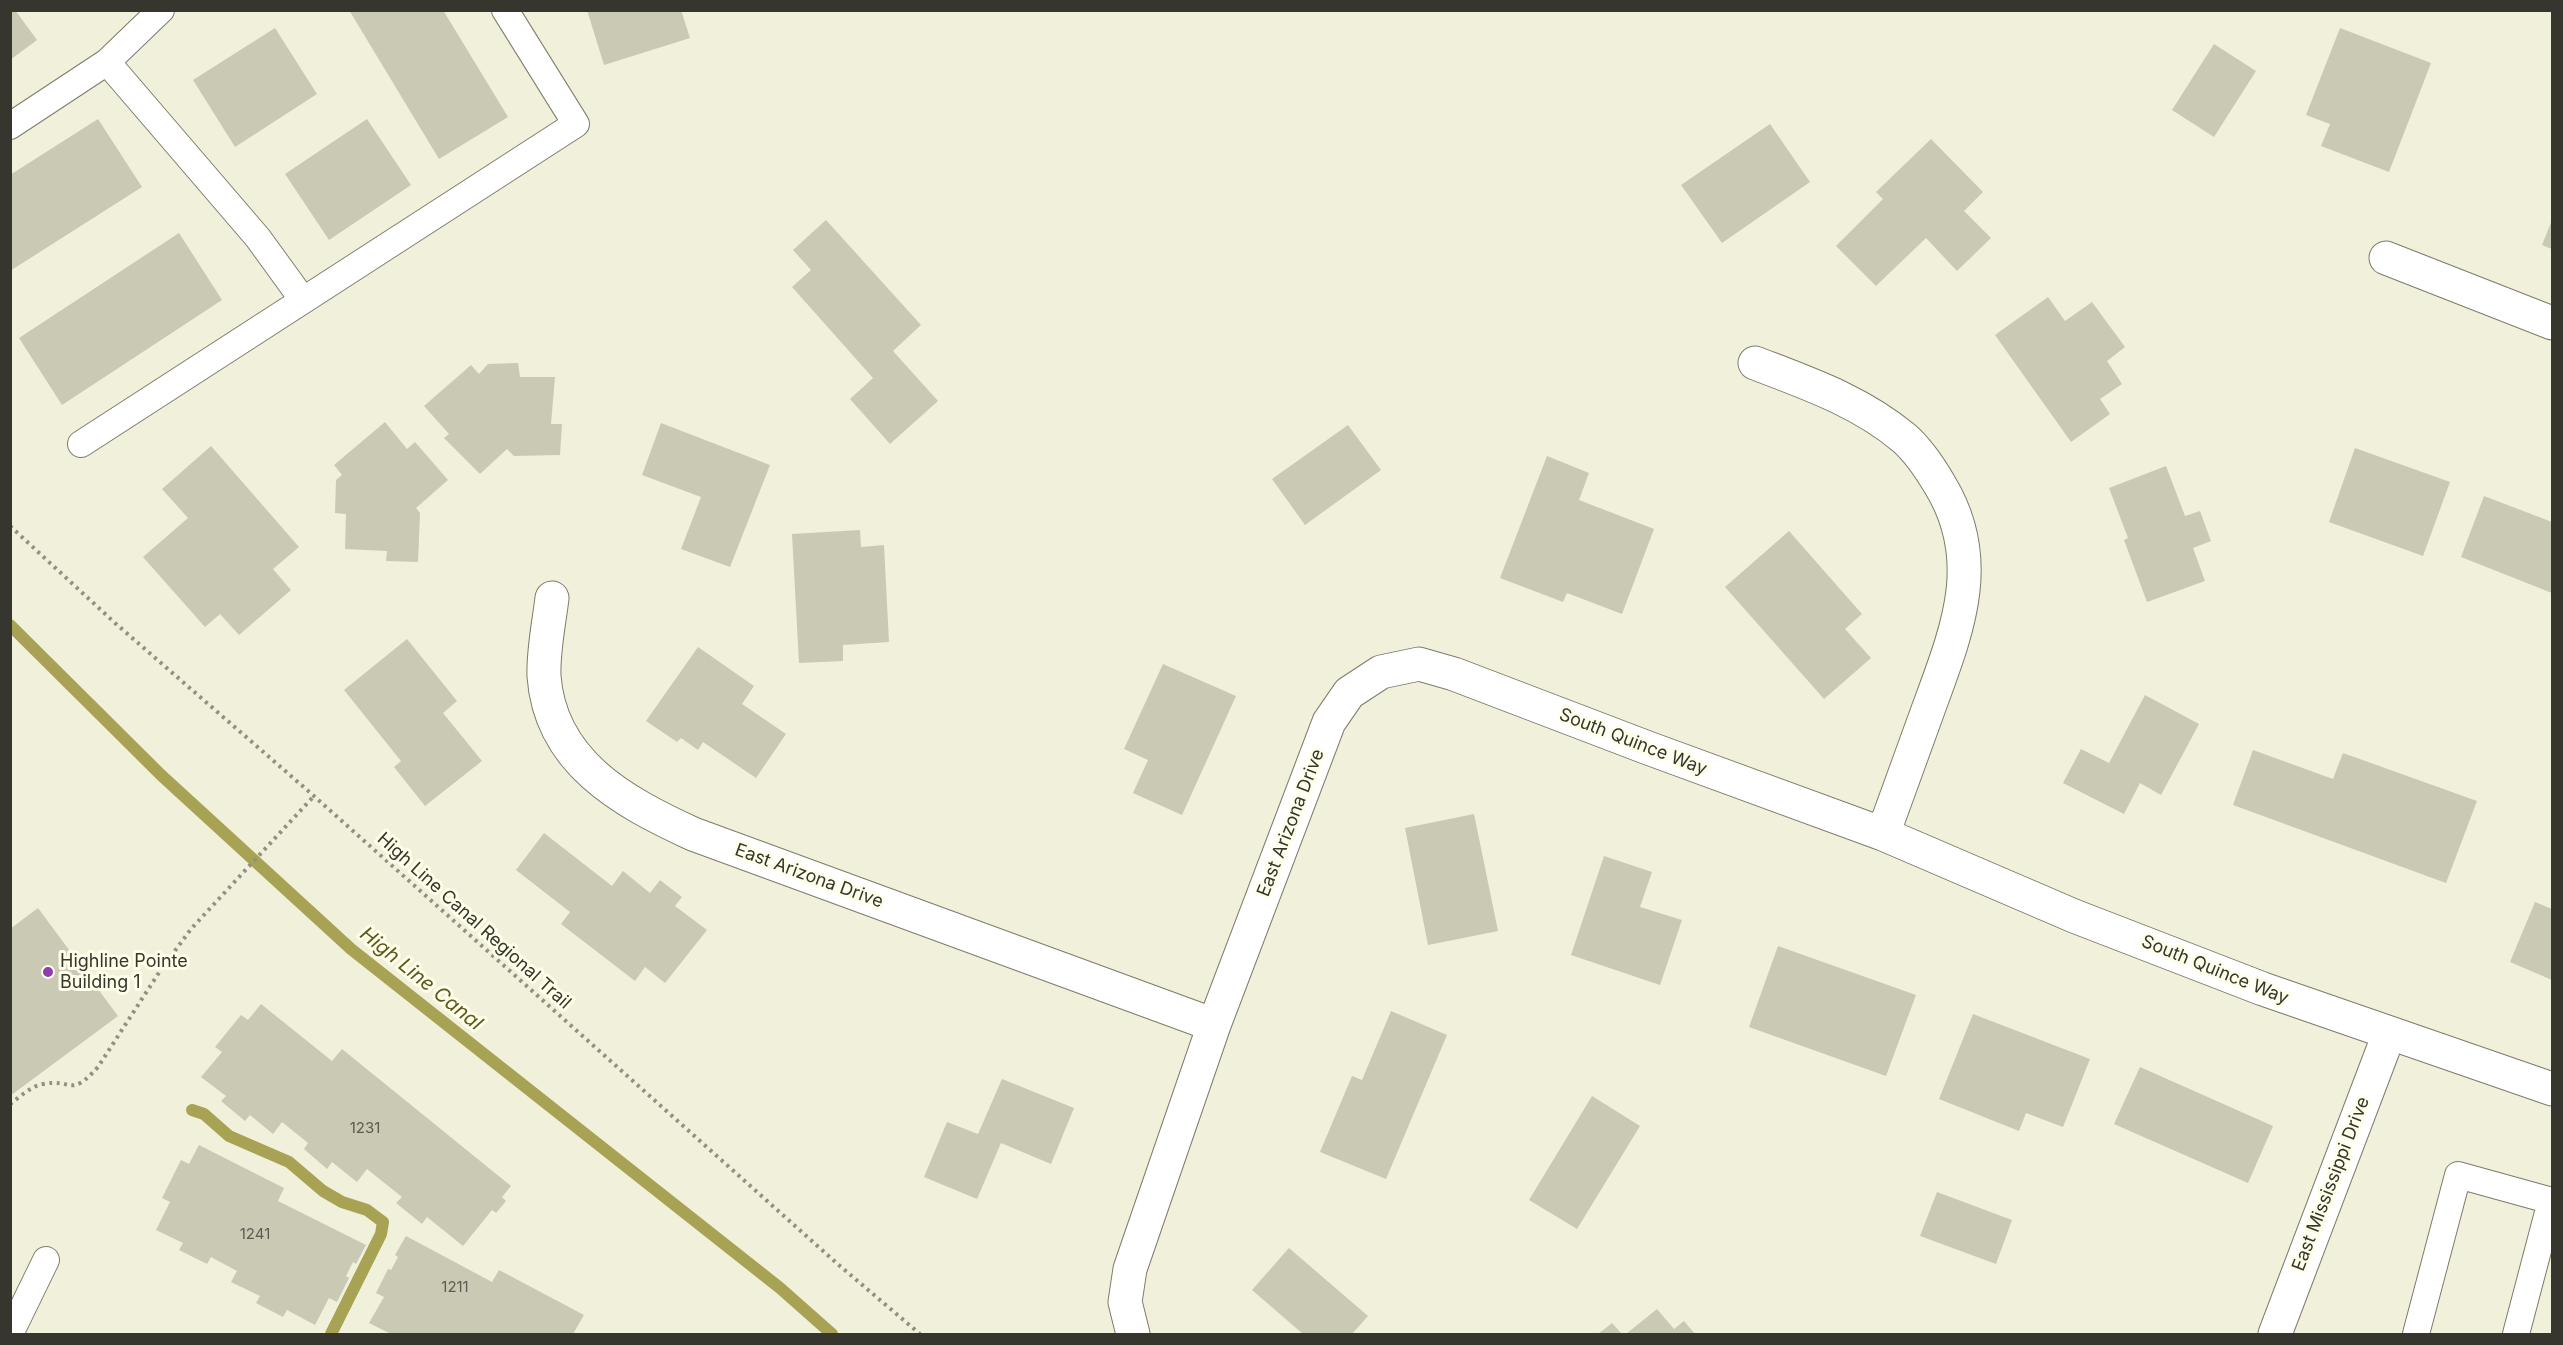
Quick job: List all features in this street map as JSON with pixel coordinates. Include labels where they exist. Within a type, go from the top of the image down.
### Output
[{"type":"street","points":[[2386,258],[2553,323]]},
{"type":"street","points":[[1755,363],[1831,392],[1866,412],[1904,439],[1933,473],[1947,496],[1960,530],[1965,559],[1964,597],[1956,635],[1883,834]]},
{"type":"street","name":"East Arizona Drive","points":[[552,598],[544,673],[548,702],[557,726],[572,750],[592,774],[617,794],[648,813],[693,834],[1214,1025]]},
{"type":"street","name":"South Quince Way","points":[[1381,672],[1419,664],[1454,674],[1883,834],[2074,916],[2263,989],[2553,1089]]},
{"type":"street","name":"East Arizona Drive","points":[[1133,1335],[1125,1302],[1130,1269],[1214,1025],[1329,722],[1349,693],[1381,672]]},
{"type":"street","name":"East Mississippi Drive","points":[[2275,1335],[2389,1034]]},
{"type":"lane","points":[[10,126],[107,62],[161,10]]},
{"type":"lane","points":[[81,444],[576,124],[505,10]]},
{"type":"lane","points":[[107,62],[258,238],[303,300]]},
{"type":"lane","points":[[2416,1335],[2458,1175],[2552,1201],[2516,1335]]},
{"type":"lane","points":[[10,1334],[46,1260]]},
{"type":"path","name":"High Line Canal Regional Trail","points":[[10,526],[115,623],[314,796],[920,1335]]},
{"type":"path","points":[[10,1104],[40,1084],[76,1086],[87,1080],[98,1067],[159,971],[205,914],[314,796]]},
{"type":"building","points":[[10,10],[15,10],[37,40],[10,60]]},
{"type":"building","points":[[349,10],[443,10],[508,117],[439,159]]},
{"type":"building","points":[[587,10],[681,10],[690,38],[604,65]]},
{"type":"building","points":[[275,28],[317,94],[235,147],[193,80]]},
{"type":"building","points":[[2340,28],[2431,63],[2389,172],[2321,146],[2330,124],[2306,115]]},
{"type":"building","points":[[2214,44],[2256,71],[2214,137],[2172,110]]},
{"type":"building","points":[[98,119],[142,187],[10,271],[10,175]]},
{"type":"building","points":[[367,119],[411,185],[329,240],[285,174]]},
{"type":"building","points":[[1770,124],[1810,182],[1722,243],[1681,185]]},
{"type":"building","points":[[1931,139],[1983,192],[1964,211],[1991,238],[1957,271],[1926,238],[1876,286],[1836,246],[1883,199],[1876,192]]},
{"type":"building","points":[[826,220],[921,325],[893,351],[938,401],[890,444],[850,399],[873,378],[792,287],[811,270],[793,250]]},
{"type":"building","points":[[2552,220],[2552,249],[2542,245]]},
{"type":"building","points":[[179,233],[222,300],[62,405],[19,338]]},
{"type":"building","points":[[2048,297],[2065,321],[2092,302],[2125,347],[2107,361],[2122,384],[2100,399],[2110,414],[2071,442],[1995,335]]},
{"type":"building","points":[[518,363],[520,377],[555,377],[551,424],[562,424],[560,455],[514,456],[507,449],[480,474],[444,438],[449,434],[424,406],[471,365],[479,374],[488,364]]},
{"type":"building","points":[[385,422],[407,449],[415,442],[448,480],[416,508],[420,513],[418,562],[386,561],[387,551],[345,549],[346,514],[335,513],[336,480],[342,475],[334,465]]},
{"type":"building","points":[[661,423],[770,465],[730,567],[681,549],[701,497],[642,475]]},
{"type":"building","points":[[1348,425],[1381,470],[1305,525],[1272,479]]},
{"type":"building","points":[[211,446],[299,547],[273,569],[291,590],[239,635],[220,614],[205,627],[143,557],[188,518],[162,489]]},
{"type":"building","points":[[2355,448],[2450,482],[2423,556],[2329,522]]},
{"type":"building","points":[[1547,456],[1589,473],[1579,500],[1654,529],[1622,614],[1567,593],[1563,602],[1500,578]]},
{"type":"building","points":[[2166,466],[2185,516],[2200,511],[2211,541],[2193,548],[2205,581],[2147,602],[2124,540],[2128,538],[2109,488]]},
{"type":"building","points":[[2484,496],[2552,522],[2552,593],[2461,557]]},
{"type":"building","points":[[860,530],[861,547],[884,545],[889,642],[843,645],[843,661],[799,663],[792,534]]},
{"type":"building","points":[[1789,531],[1862,614],[1845,629],[1871,658],[1824,699],[1725,587]]},
{"type":"building","points":[[407,639],[457,701],[443,713],[482,761],[425,806],[394,767],[401,761],[344,690]]},
{"type":"building","points":[[698,647],[754,686],[742,704],[786,734],[756,778],[703,742],[698,750],[681,738],[677,742],[646,721]]},
{"type":"building","points":[[1163,664],[1236,696],[1182,815],[1133,793],[1148,760],[1124,749]]},
{"type":"building","points":[[2145,695],[2199,724],[2161,795],[2140,783],[2124,814],[2063,783],[2081,749],[2109,763]]},
{"type":"building","points":[[2253,750],[2333,779],[2343,753],[2477,801],[2446,883],[2233,805]]},
{"type":"building","points":[[1474,814],[1498,931],[1428,945],[1405,828]]},
{"type":"building","points":[[544,833],[612,886],[623,871],[650,893],[660,880],[682,897],[675,906],[707,930],[665,983],[645,967],[635,981],[561,924],[570,912],[516,870]]},
{"type":"building","points":[[1604,856],[1652,872],[1640,907],[1682,920],[1660,985],[1571,955]]},
{"type":"building","points":[[2535,902],[2552,909],[2552,980],[2510,962]]},
{"type":"building","name":"Highline Pointe Building 1","points":[[38,908],[118,1016],[10,1096],[10,929]]},
{"type":"building","points":[[1778,946],[1916,995],[1886,1076],[1749,1027]]},
{"type":"building","points":[[261,1004],[332,1061],[342,1049],[511,1186],[502,1197],[506,1201],[496,1213],[492,1210],[463,1246],[427,1217],[422,1224],[396,1203],[402,1197],[367,1169],[357,1182],[332,1162],[327,1169],[304,1149],[308,1143],[282,1122],[273,1134],[250,1115],[245,1121],[221,1101],[226,1096],[201,1077],[222,1052],[215,1047],[241,1015],[248,1020]]},
{"type":"building","points":[[1391,1011],[1447,1035],[1386,1179],[1320,1152],[1352,1076],[1362,1080]]},
{"type":"building","points":[[1973,1014],[2090,1059],[2063,1127],[2026,1113],[2019,1131],[1939,1099]]},
{"type":"building","points":[[2140,1067],[2273,1126],[2248,1183],[2114,1124]]},
{"type":"building","points":[[1002,1079],[1074,1108],[1051,1164],[1001,1143],[977,1199],[924,1177],[947,1122],[978,1134]]},
{"type":"building","points":[[1592,1096],[1640,1126],[1577,1229],[1529,1200]]},
{"type":"building","points":[[199,1145],[284,1188],[278,1201],[366,1245],[356,1264],[353,1262],[346,1276],[349,1278],[337,1302],[329,1298],[315,1325],[287,1310],[283,1317],[256,1303],[260,1296],[231,1282],[237,1271],[211,1257],[207,1264],[179,1250],[183,1243],[156,1230],[170,1202],[162,1198],[181,1160],[189,1164]]},
{"type":"building","points":[[1937,1192],[2012,1220],[1996,1264],[1920,1236]]},
{"type":"building","points":[[406,1236],[492,1282],[499,1270],[584,1315],[573,1334],[391,1334],[369,1323],[384,1297],[376,1293],[388,1269],[391,1270],[398,1257],[395,1255]]},
{"type":"building","points":[[1289,1248],[1368,1316],[1352,1334],[1303,1334],[1252,1290]]},
{"type":"building","points":[[1657,1309],[1674,1329],[1684,1321],[1695,1334],[1626,1334]]},
{"type":"building","points":[[1612,1323],[1622,1334],[1598,1334]]},
{"type":"waterway","name":"High Line Canal","points":[[10,625],[161,775],[351,949],[780,1288],[832,1334]]},
{"type":"waterway","points":[[192,1110],[204,1114],[229,1136],[289,1162],[323,1191],[342,1202],[367,1210],[383,1222],[381,1234],[331,1334]]},
{"type":"place","name":"Highline Pointe Building 1","points":[[48,972]]}]
